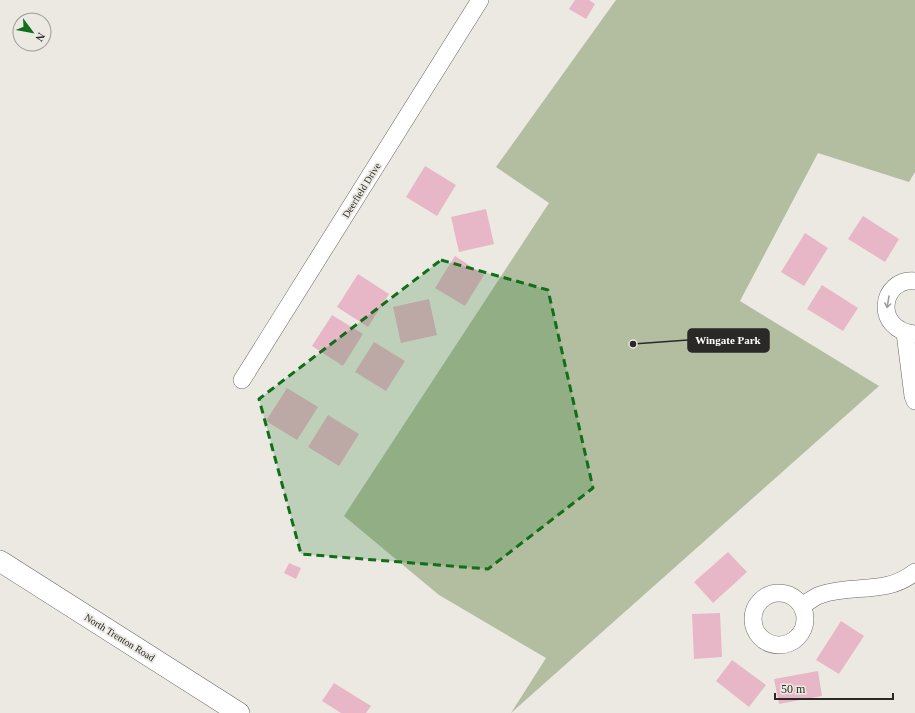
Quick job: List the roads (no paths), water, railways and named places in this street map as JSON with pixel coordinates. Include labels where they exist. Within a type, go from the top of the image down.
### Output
[{"type":"street","name":"Deerfield Drive","points":[[242,380],[480,0]]},
{"type":"street","points":[[915,281],[909,280],[898,285],[889,293],[886,305],[887,317],[894,327],[910,333],[913,396],[915,401]]},
{"type":"street","name":"North Trenton Road","points":[[0,561],[239,713]]},
{"type":"street","points":[[802,606],[820,595],[848,590],[885,587],[908,578],[915,572]]},
{"type":"place","name":"Wingate Park","points":[[633,344]]}]
